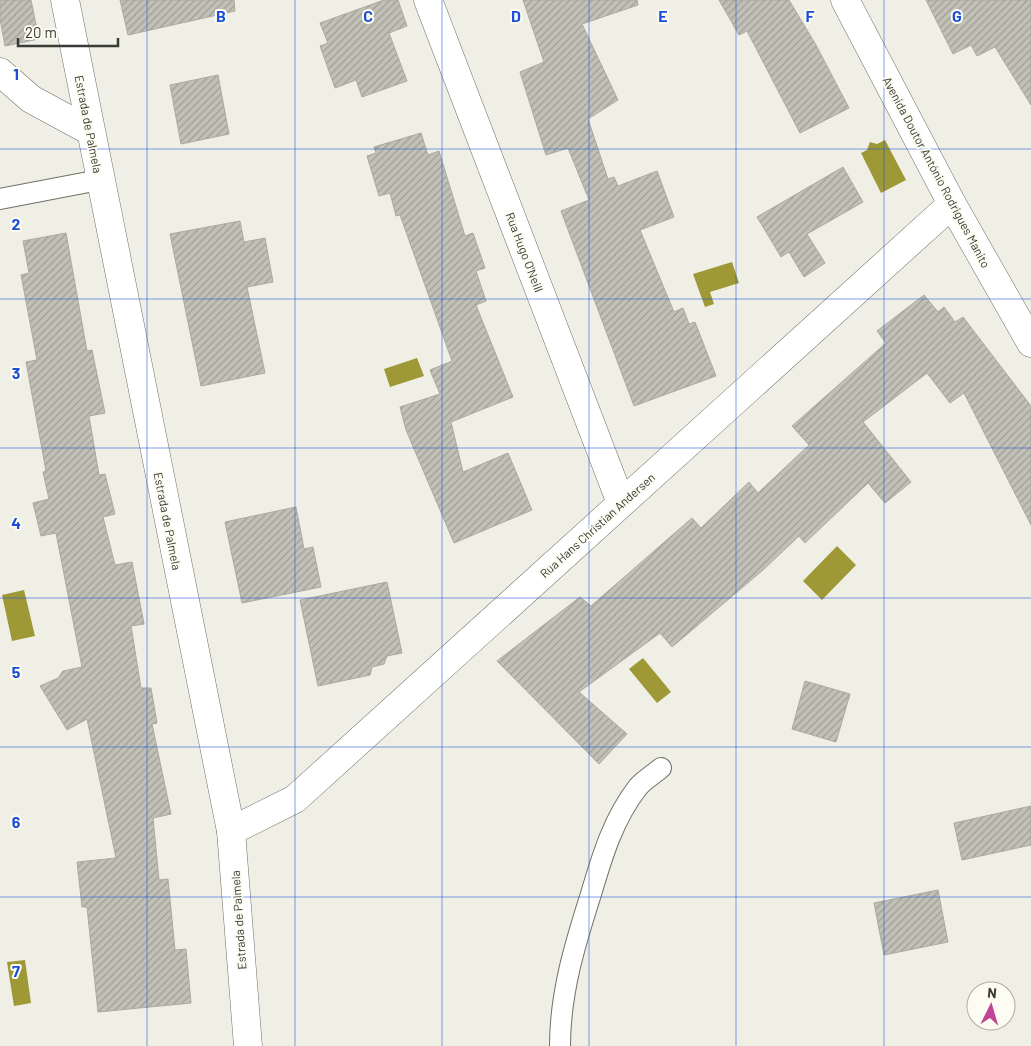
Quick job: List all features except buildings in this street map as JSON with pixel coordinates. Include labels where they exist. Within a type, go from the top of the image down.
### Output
[{"type":"street","name":"Estrada de Palmela","points":[[65,0],[99,180],[231,831],[248,1046]]},
{"type":"street","name":"Rua Hugo O'Neill","points":[[428,0],[621,503]]},
{"type":"street","name":"Avenida Doutor António Rodrigues Manito","points":[[845,0],[952,204],[1031,343]]},
{"type":"street","points":[[0,72],[31,99],[90,131]]},
{"type":"street","name":"Rua Hans Christian Andersen","points":[[231,831],[295,799],[952,204]]},
{"type":"lane","points":[[0,199],[99,180]]},
{"type":"lane","points":[[560,1046],[565,988],[574,948],[606,843],[639,786],[661,768]]},
{"type":"shaded area","points":[[885,140],[906,180],[881,193],[861,153],[867,150],[870,142],[877,144]]},
{"type":"shaded area","points":[[732,262],[739,283],[710,292],[714,304],[705,307],[693,274]]},
{"type":"shaded area","points":[[417,358],[424,376],[390,387],[384,369]]},
{"type":"shaded area","points":[[837,546],[856,565],[822,600],[803,581]]},
{"type":"shaded area","points":[[24,590],[35,636],[12,641],[2,595]]},
{"type":"shaded area","points":[[643,658],[671,692],[657,703],[629,669]]},
{"type":"shaded area","points":[[25,960],[31,1003],[14,1006],[7,962]]}]
